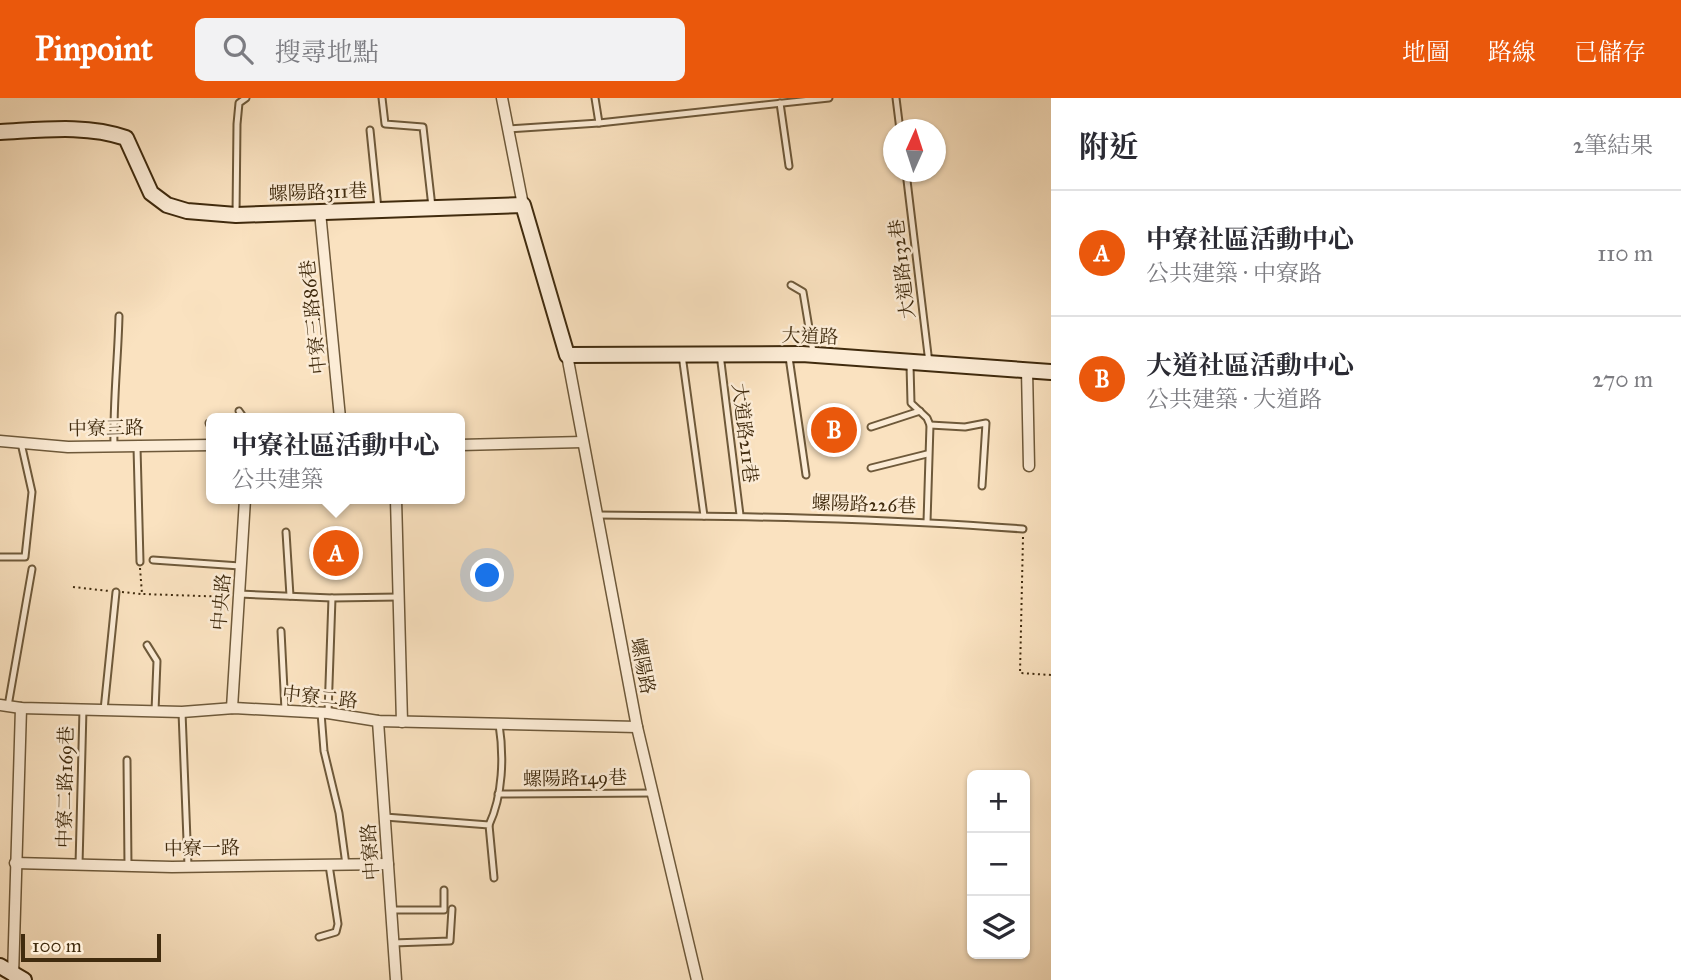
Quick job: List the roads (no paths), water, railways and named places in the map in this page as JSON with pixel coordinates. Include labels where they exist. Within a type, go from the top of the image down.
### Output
[{"type":"street","points":[[502,98],[523,205],[567,355]]},
{"type":"street","name":"螺陽路311巷","points":[[0,132],[90,130],[109,132],[126,138],[151,193],[167,205],[187,211],[236,215],[523,205]]},
{"type":"street","name":"中寮三路86巷","points":[[320,212],[340,413]]},
{"type":"street","name":"大道路","points":[[567,355],[789,354],[1051,372]]},
{"type":"street","name":"螺陽路","points":[[567,355],[637,727],[697,980]]},
{"type":"street","points":[[1027,370],[1029,466]]},
{"type":"street","name":"中寮三路","points":[[0,441],[68,447],[206,445]]},
{"type":"street","points":[[465,444],[583,442]]},
{"type":"street","name":"中央路","points":[[232,708],[244,504]]},
{"type":"street","points":[[396,504],[402,722]]},
{"type":"street","name":"中寮二路","points":[[4,706],[182,712],[232,708],[324,713],[378,721],[637,727]]},
{"type":"street","points":[[10,976],[21,708]]},
{"type":"street","name":"中寮路","points":[[378,721],[396,980]]},
{"type":"street","name":"中寮一路","points":[[15,863],[128,866],[388,864]]},
{"type":"lane","points":[[236,215],[237,124],[239,103],[246,98]]},
{"type":"lane","points":[[382,98],[385,124],[423,127],[432,207]]},
{"type":"lane","points":[[595,98],[599,123]]},
{"type":"lane","points":[[752,98],[752,106]]},
{"type":"lane","points":[[507,129],[599,123],[830,98]]},
{"type":"lane","points":[[897,98],[899,119]]},
{"type":"lane","points":[[780,103],[789,166]]},
{"type":"lane","points":[[370,130],[378,209]]},
{"type":"lane","name":"大道路132巷","points":[[907,182],[929,363]]},
{"type":"lane","points":[[791,285],[803,292],[814,355]]},
{"type":"lane","points":[[114,446],[113,406],[117,384],[119,316]]},
{"type":"lane","name":"大道路211巷","points":[[720,354],[740,515]]},
{"type":"lane","points":[[789,354],[806,475]]},
{"type":"lane","points":[[682,355],[704,516]]},
{"type":"lane","points":[[910,362],[911,403],[927,418],[930,425],[927,454],[927,522]]},
{"type":"lane","points":[[871,427],[920,411]]},
{"type":"lane","points":[[930,425],[965,427],[986,423],[982,485]]},
{"type":"lane","points":[[0,557],[25,557],[32,492],[21,443]]},
{"type":"lane","points":[[137,445],[140,562]]},
{"type":"lane","points":[[871,468],[927,454]]},
{"type":"lane","name":"螺陽路226巷","points":[[597,515],[740,515],[927,522],[1023,529]]},
{"type":"lane","points":[[286,532],[290,596]]},
{"type":"lane","points":[[153,560],[242,566]]},
{"type":"lane","points":[[4,706],[32,569]]},
{"type":"lane","points":[[104,710],[116,592]]},
{"type":"lane","points":[[238,595],[399,597]]},
{"type":"lane","points":[[332,598],[324,751],[339,813],[346,865]]},
{"type":"lane","points":[[281,631],[285,710]]},
{"type":"lane","points":[[147,645],[157,661],[155,711]]},
{"type":"lane","name":"中寮二路169巷","points":[[79,865],[83,709]]},
{"type":"lane","points":[[182,712],[188,866]]},
{"type":"lane","points":[[494,878],[489,825],[498,794],[502,744],[499,724]]},
{"type":"lane","points":[[127,760],[128,866]]},
{"type":"lane","name":"螺陽路149巷","points":[[498,794],[653,793]]},
{"type":"lane","points":[[385,817],[489,825]]},
{"type":"lane","points":[[319,937],[337,932],[329,865]]},
{"type":"lane","points":[[391,910],[444,910],[444,890]]},
{"type":"lane","points":[[393,943],[450,941],[452,909]]},
{"type":"place","name":"大道社區活動中心","points":[[834,430]]},
{"type":"place","name":"中寮社區活動中心","points":[[336,553]]}]
